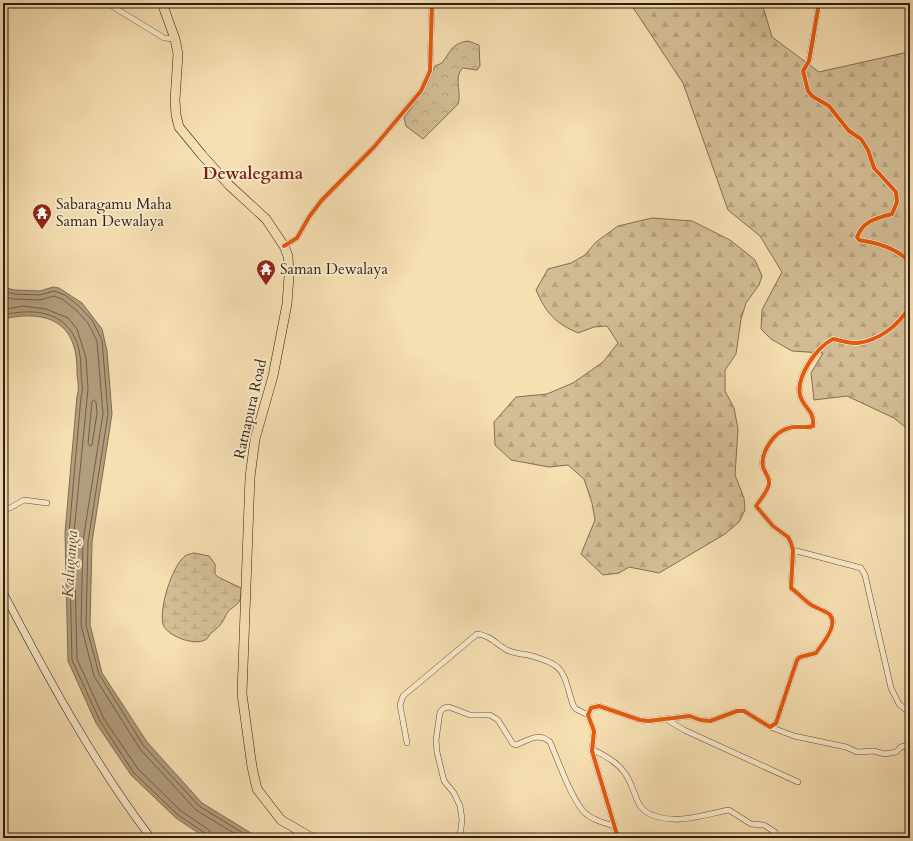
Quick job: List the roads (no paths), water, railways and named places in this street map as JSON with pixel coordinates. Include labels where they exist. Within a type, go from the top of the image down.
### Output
[{"type":"highway","name":"Ratnapura Road","points":[[162,3],[175,39],[178,54],[175,100],[176,115],[179,127],[229,185],[266,219],[284,246],[288,256],[290,276],[287,304],[273,376],[255,439],[250,477],[242,694],[252,767],[258,789],[281,820],[312,838]]},
{"type":"street","points":[[107,3],[164,38],[175,39]]},
{"type":"street","points":[[284,246],[297,238],[309,217],[321,201],[374,147],[421,91],[430,71],[432,3]]},
{"type":"street","points":[[819,3],[809,61],[803,71],[808,91],[812,96],[829,106],[849,131],[861,139],[868,150],[874,168],[896,192],[897,202],[892,214],[866,223],[860,228],[857,237],[859,240],[879,244],[902,254],[910,262]]},
{"type":"street","points":[[770,727],[778,720],[797,660],[800,657],[816,653],[832,626],[832,620],[829,614],[809,603],[790,588],[793,550],[788,537],[773,526],[756,506],[769,486],[769,479],[763,466],[766,450],[776,434],[788,428],[806,428],[813,426],[814,418],[800,396],[802,380],[807,365],[824,343],[833,339],[856,344],[871,340],[887,332],[910,306]]},
{"type":"street","points":[[3,510],[10,508],[24,500],[47,503]]},
{"type":"street","points":[[793,550],[861,568],[865,575],[891,688],[899,704],[910,712]]},
{"type":"street","points":[[3,592],[30,644],[100,765],[151,838]]},
{"type":"street","points":[[407,743],[400,706],[403,696],[477,634],[485,635],[507,650],[546,660],[556,665],[563,673],[573,705],[576,709],[588,715],[594,731],[592,749],[618,838]]},
{"type":"street","points":[[588,715],[591,708],[599,706],[640,720],[648,721],[690,716],[700,720],[710,721],[737,711],[744,711],[770,727],[794,736],[846,747],[857,752],[874,751],[885,754],[896,752],[901,747],[905,746],[910,749]]},
{"type":"street","points":[[460,838],[462,819],[460,806],[454,793],[444,782],[436,740],[440,712],[444,708],[449,707],[470,715],[490,715],[498,720],[513,744],[516,745],[538,736],[546,738],[550,742],[575,798],[584,812],[600,822],[614,826]]},
{"type":"street","points":[[666,719],[712,743],[798,782]]},
{"type":"street","points":[[592,749],[607,756],[623,770],[632,783],[638,804],[649,814],[664,818],[680,819],[729,810],[751,824],[769,826],[775,832],[775,838]]},
{"type":"water","name":"Kaluganga","points":[[3,287],[14,290],[40,291],[53,287],[59,288],[82,303],[102,329],[107,351],[112,414],[92,542],[90,625],[102,673],[147,742],[202,803],[259,838],[206,838],[176,818],[131,775],[96,723],[68,661],[65,533],[78,390],[76,355],[72,341],[66,331],[57,323],[46,318],[33,316],[19,316],[3,319]]},
{"type":"place","name":"Sabaragamu Maha Saman Dewalaya","points":[[42,230]]},
{"type":"place","name":"Saman Dewalaya","points":[[266,286]]},
{"type":"district","name":"Dewalegama","points":[[253,173]]}]
